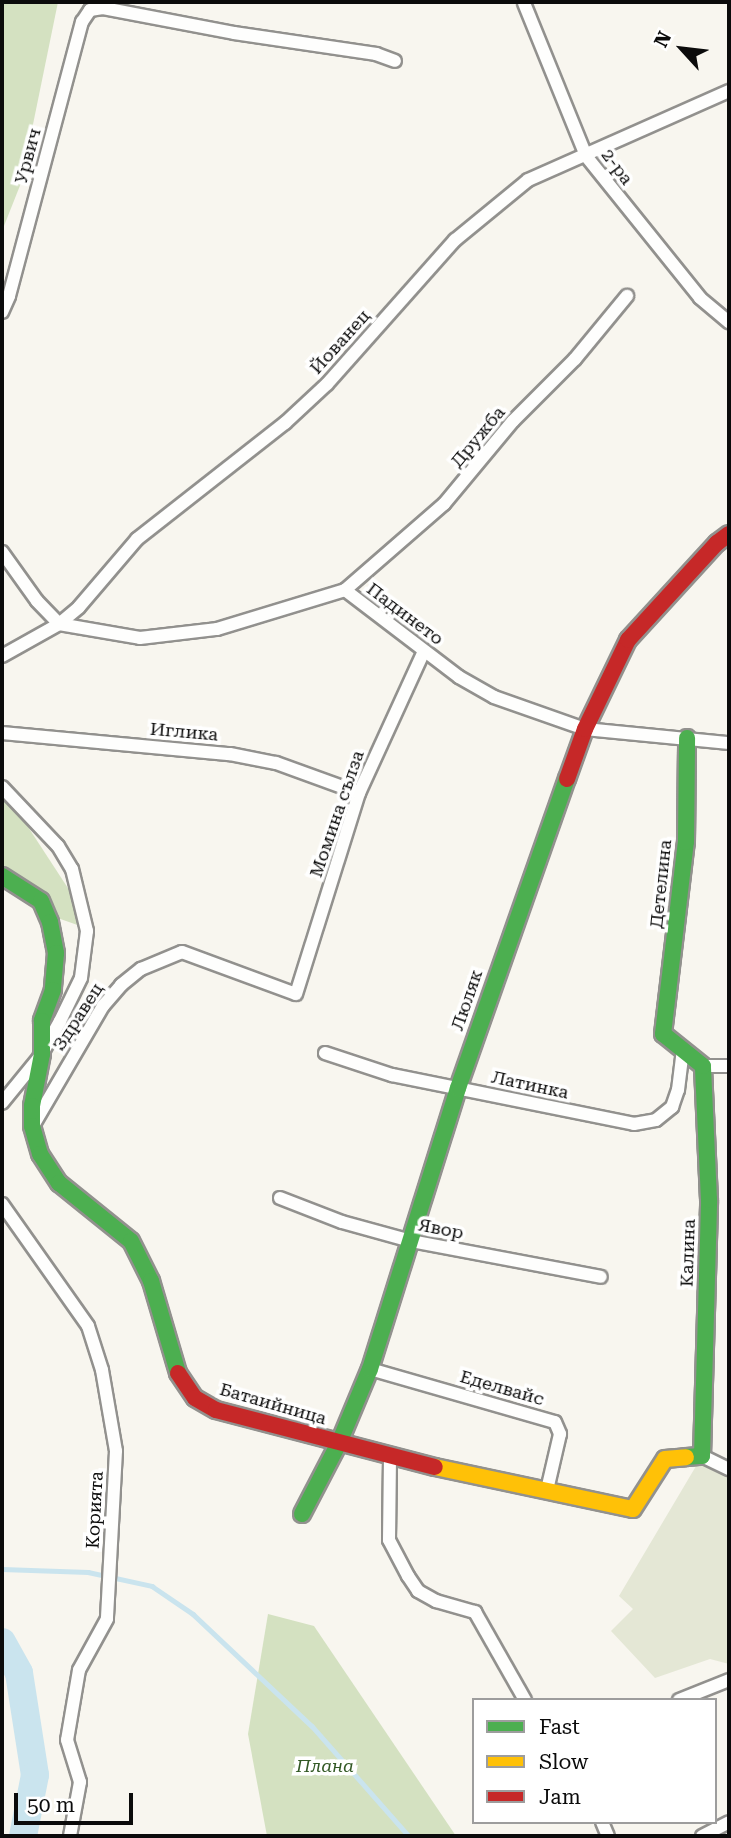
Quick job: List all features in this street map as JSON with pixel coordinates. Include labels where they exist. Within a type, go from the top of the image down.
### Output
[{"type":"street","name":"2-ра","points":[[524,4],[586,156],[700,298],[729,322]]},
{"type":"street","name":"Урвич","points":[[2,312],[9,296],[82,22],[90,10],[103,8],[233,33],[376,54],[395,61]]},
{"type":"street","name":"Йованец","points":[[2,656],[59,624],[79,607],[137,539],[285,423],[327,384],[455,240],[528,180],[729,90]]},
{"type":"street","name":"Дружба","points":[[345,590],[444,504],[513,421],[575,359],[627,296]]},
{"type":"street","name":"Люляк","points":[[302,1514],[339,1443],[369,1369],[458,1088],[585,729],[628,640],[717,543],[729,534]]},
{"type":"street","points":[[2,552],[37,601],[59,624]]},
{"type":"street","name":"Падинето","points":[[59,624],[140,638],[217,629],[345,590],[424,651],[494,697],[585,729],[729,743]]},
{"type":"street","name":"Момина сълза","points":[[296,994],[359,793],[424,651]]},
{"type":"street","name":"Иглика","points":[[2,733],[230,754],[276,763],[359,793]]},
{"type":"street","name":"Детелина","points":[[682,1052],[663,1034],[686,842],[687,738]]},
{"type":"street","points":[[2,787],[58,846],[72,869],[87,930],[81,978],[42,1054],[2,1103]]},
{"type":"street","name":"Батаийница","points":[[2,876],[41,901],[50,922],[56,953],[53,990],[42,1021],[42,1054],[32,1106],[32,1126],[40,1154],[59,1183],[131,1241],[150,1281],[179,1377],[195,1398],[216,1410],[390,1458],[634,1509],[666,1459],[702,1456]]},
{"type":"street","name":"Здравец","points":[[32,1126],[103,1006],[121,985],[141,969],[182,952],[296,994]]},
{"type":"street","points":[[682,1052],[703,1066],[729,1066]]},
{"type":"street","name":"Латинка","points":[[325,1053],[392,1075],[634,1124],[656,1119],[672,1107],[678,1090],[682,1052]]},
{"type":"street","name":"Калина","points":[[702,1456],[709,1200],[703,1066]]},
{"type":"street","name":"Явор","points":[[280,1198],[342,1222],[411,1241],[601,1277]]},
{"type":"street","name":"Корията","points":[[2,1204],[88,1326],[103,1370],[116,1451],[107,1619],[79,1670],[67,1740],[80,1782],[70,1836]]},
{"type":"street","name":"Еделвайс","points":[[369,1369],[555,1422],[560,1434],[547,1490]]},
{"type":"street","points":[[702,1456],[729,1469]]},
{"type":"street","points":[[390,1458],[389,1540],[408,1576],[418,1591],[436,1601],[475,1612],[524,1698]]},
{"type":"street","points":[[684,1698],[729,1680]]},
{"type":"street","points":[[702,1836],[729,1822]]},
{"type":"green space","points":[[2,2],[58,2],[21,183],[2,231]]},
{"type":"green space","points":[[2,787],[77,902],[83,927],[52,916],[2,871]]},
{"type":"green space","points":[[702,1456],[729,1469],[729,1664],[710,1659],[655,1678],[611,1631],[633,1609],[619,1596]]},
{"type":"green space","name":"Плана","points":[[268,1614],[314,1626],[456,1836],[267,1836],[248,1734]]},
{"type":"waterway","points":[[2,1569],[88,1572],[152,1586],[193,1614],[312,1726],[409,1836]]},
{"type":"waterway","points":[[2,1642],[19,1673],[35,1775],[23,1836]]},
{"type":"traffic: fast","points":[[686,1457],[702,1456],[709,1200],[703,1066],[663,1034],[686,842],[687,738]]},
{"type":"traffic: fast","points":[[302,1514],[339,1443],[370,1369],[458,1088],[567,779]]},
{"type":"traffic: fast","points":[[2,876],[41,901],[50,922],[56,953],[53,990],[42,1021],[42,1054],[32,1106],[32,1126],[40,1154],[59,1183],[131,1241],[151,1281],[178,1373]]},
{"type":"traffic: slow","points":[[435,1467],[633,1509],[665,1459],[686,1457]]},
{"type":"traffic: jam","points":[[567,779],[585,729],[628,640],[717,543],[729,534]]},
{"type":"traffic: jam","points":[[178,1373],[195,1398],[216,1410],[435,1467]]}]
